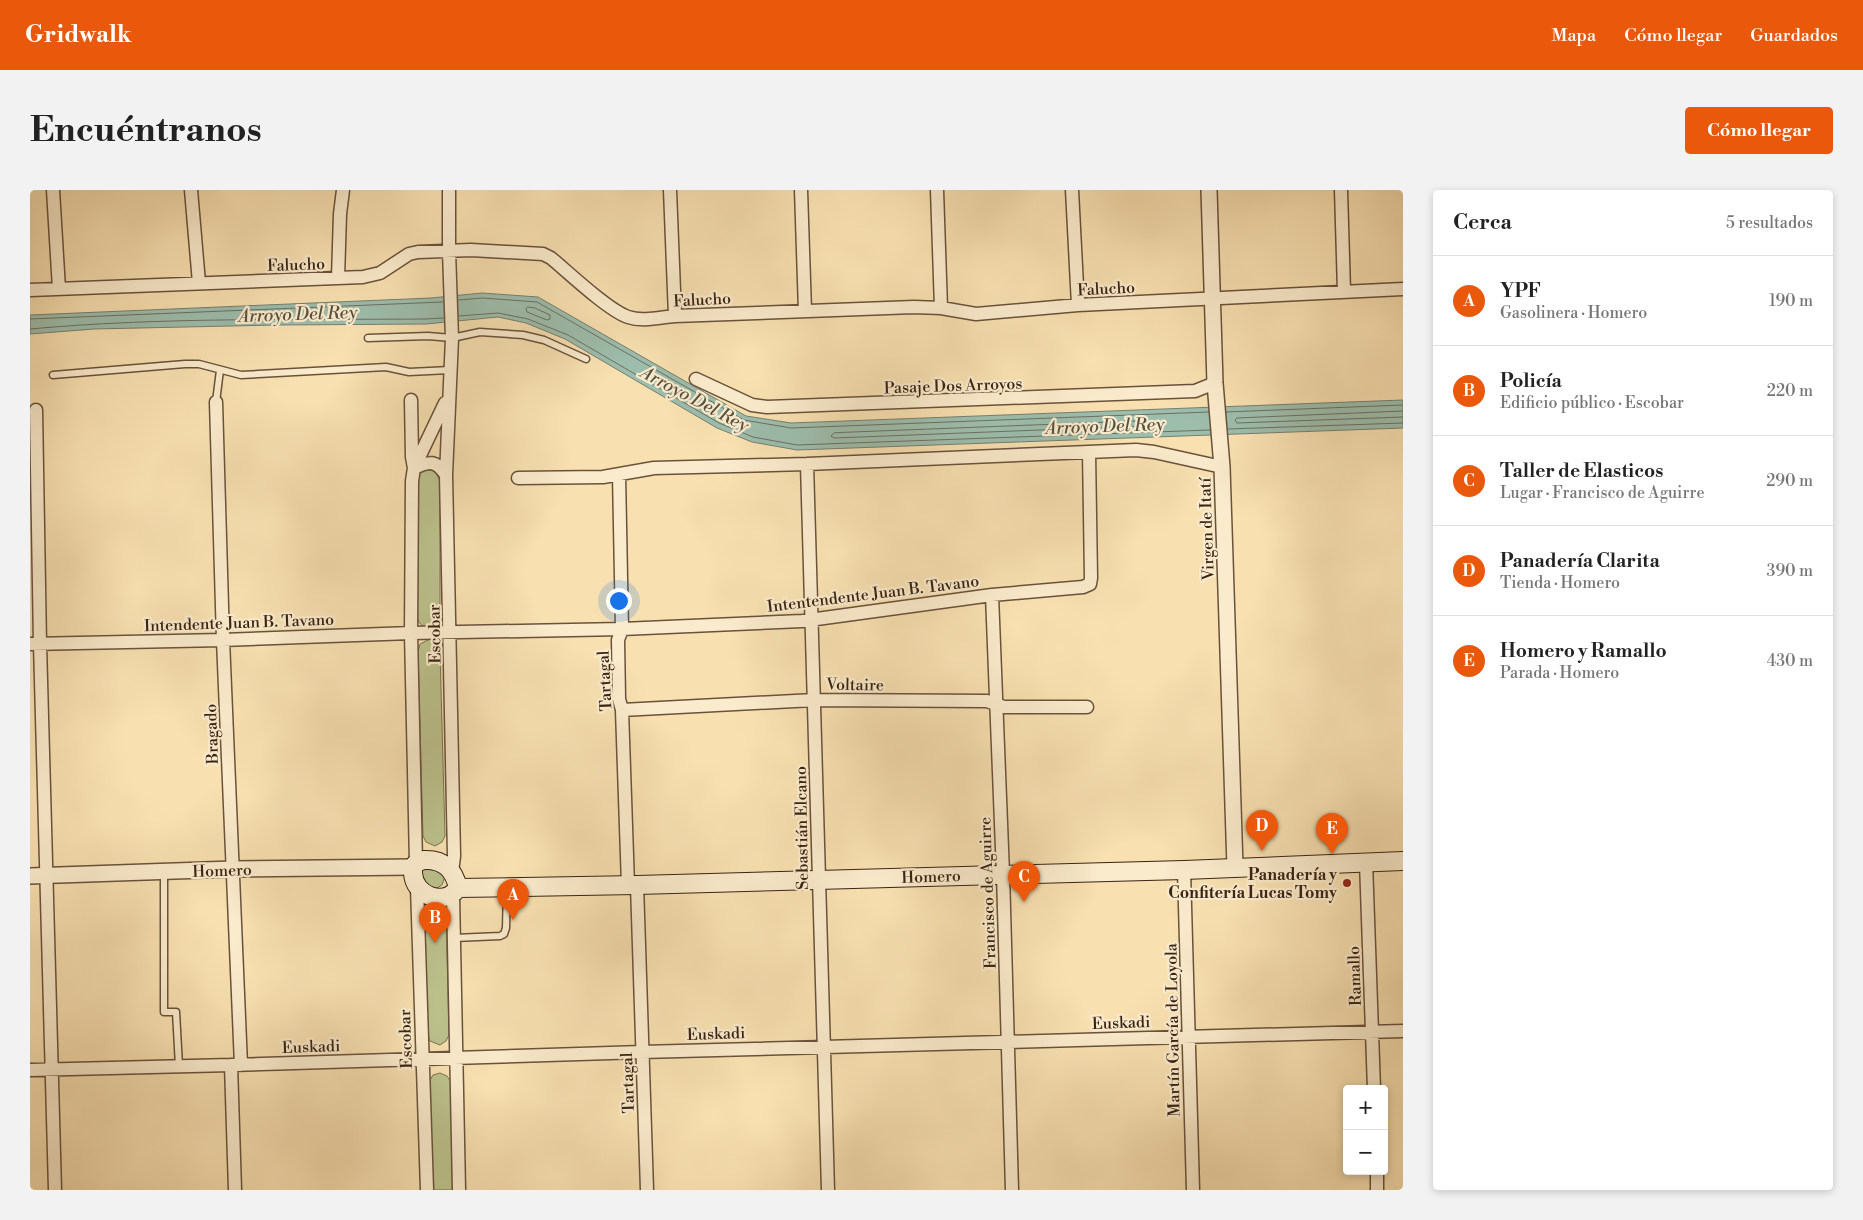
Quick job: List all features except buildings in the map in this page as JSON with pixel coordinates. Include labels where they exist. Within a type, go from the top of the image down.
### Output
[{"type":"main road","points":[[424,860],[438,861],[455,885],[442,898],[425,894],[417,887],[414,879],[415,865],[424,860]]},
{"type":"main road","name":"Homero","points":[[455,885],[506,887],[633,885],[1184,870],[1403,861]]},
{"type":"street","points":[[53,190],[59,289]]},
{"type":"street","points":[[191,190],[199,283]]},
{"type":"street","points":[[338,278],[340,214],[343,190]]},
{"type":"street","name":"Escobar","points":[[449,190],[448,251],[452,336],[446,475],[455,885],[454,938],[459,1190]]},
{"type":"street","points":[[670,190],[675,316]]},
{"type":"street","points":[[801,190],[805,311]]},
{"type":"street","points":[[937,190],[941,308]]},
{"type":"street","points":[[1072,190],[1078,305]]},
{"type":"street","name":"Virgen de Itatí","points":[[1209,190],[1212,300],[1221,459],[1235,868]]},
{"type":"street","points":[[1341,190],[1344,291]]},
{"type":"street","name":"Falucho","points":[[30,290],[371,276],[380,273],[408,254],[471,250],[543,254],[551,258],[615,311],[640,319],[914,307],[941,308],[976,314],[1078,305],[1212,300],[1403,289]]},
{"type":"street","name":"Pasaje Dos Arroyos","points":[[696,379],[752,405],[767,407],[1216,389]]},
{"type":"street","name":"Escobar","points":[[415,865],[411,632],[412,481],[414,468],[448,396]]},
{"type":"street","name":"Escobar","points":[[411,400],[412,457],[414,468]]},
{"type":"street","name":"Bragado","points":[[216,402],[223,640],[233,869],[236,1065],[234,1190]]},
{"type":"street","points":[[36,410],[33,456],[35,644],[47,876],[55,1190]]},
{"type":"street","points":[[518,478],[603,477],[654,468],[806,464],[1089,452],[1146,451],[1221,459]]},
{"type":"street","name":"Intentendente Juan B. Tavano","points":[[450,633],[622,629],[802,621],[992,595],[1083,587],[1090,584],[1091,578],[1089,452]]},
{"type":"street","points":[[414,468],[426,463],[436,464],[440,466],[446,475]]},
{"type":"street","name":"Sebastián Elcano","points":[[806,464],[813,619],[818,879],[828,1190]]},
{"type":"street","name":"Tartagal","points":[[619,474],[622,629],[618,640],[619,699],[622,710],[633,885],[647,1190]]},
{"type":"street","name":"Francisco de Aguirre","points":[[992,595],[1003,874],[1012,1190]]},
{"type":"street","name":"Intendente Juan B. Tavano","points":[[35,644],[223,640],[411,632],[450,633]]},
{"type":"street","name":"Voltaire","points":[[622,710],[814,700],[987,702],[1004,706],[1087,707]]},
{"type":"street","name":"Ramallo","points":[[1366,862],[1374,1085]]},
{"type":"street","name":"Homero","points":[[30,876],[415,865]]},
{"type":"street","name":"Martín García de Loyola","points":[[1184,870],[1193,1190]]},
{"type":"street","name":"Escobar","points":[[417,887],[427,1190]]},
{"type":"street","name":"Euskadi","points":[[30,1070],[1403,1031]]},
{"type":"street","points":[[1376,1175],[1377,1190]]},
{"type":"lane","points":[[368,338],[452,336],[480,332],[523,335],[544,340],[586,358]]},
{"type":"lane","points":[[53,375],[185,364],[199,364],[241,375],[386,367],[409,372],[450,370]]},
{"type":"lane","points":[[216,402],[220,370]]},
{"type":"lane","points":[[164,872],[164,1012],[176,1012],[179,1067]]},
{"type":"lane","points":[[454,938],[500,936],[504,934],[506,928],[506,887]]},
{"type":"lane","points":[[418,923],[454,922]]},
{"type":"green space","points":[[425,469],[435,471],[440,481],[440,617],[434,626],[428,627],[421,625],[417,617],[417,481],[419,474]]},
{"type":"green space","points":[[430,639],[436,642],[440,652],[445,836],[442,842],[435,846],[426,842],[423,836],[418,652],[420,644]]},
{"type":"green space","points":[[432,864],[445,877],[442,885],[435,889],[426,888],[421,873],[422,870]]},
{"type":"green space","points":[[432,903],[442,905],[446,911],[449,1035],[446,1041],[440,1045],[430,1041],[427,1035],[424,915],[426,907]]},
{"type":"green space","points":[[440,1073],[447,1076],[451,1082],[454,1190],[432,1190],[429,1082],[433,1075]]},
{"type":"water","name":"Arroyo Del Rey","points":[[482,293],[538,297],[746,416],[791,423],[1403,400],[1403,428],[797,450],[752,442],[717,428],[565,339],[526,323],[498,317],[426,324],[94,329],[30,334],[30,315],[431,298]]},
{"type":"place","name":"Panadería Clarita","points":[[1262,851]]},
{"type":"place","name":"Homero y Ramallo","points":[[1332,854]]},
{"type":"place","name":"Panadería y Confitería Lucas Tomy","points":[[1347,883]]},
{"type":"place","name":"Taller de Elasticos","points":[[1024,902]]},
{"type":"place","name":"YPF","points":[[513,920]]},
{"type":"place","name":"Policía","points":[[435,943]]}]
